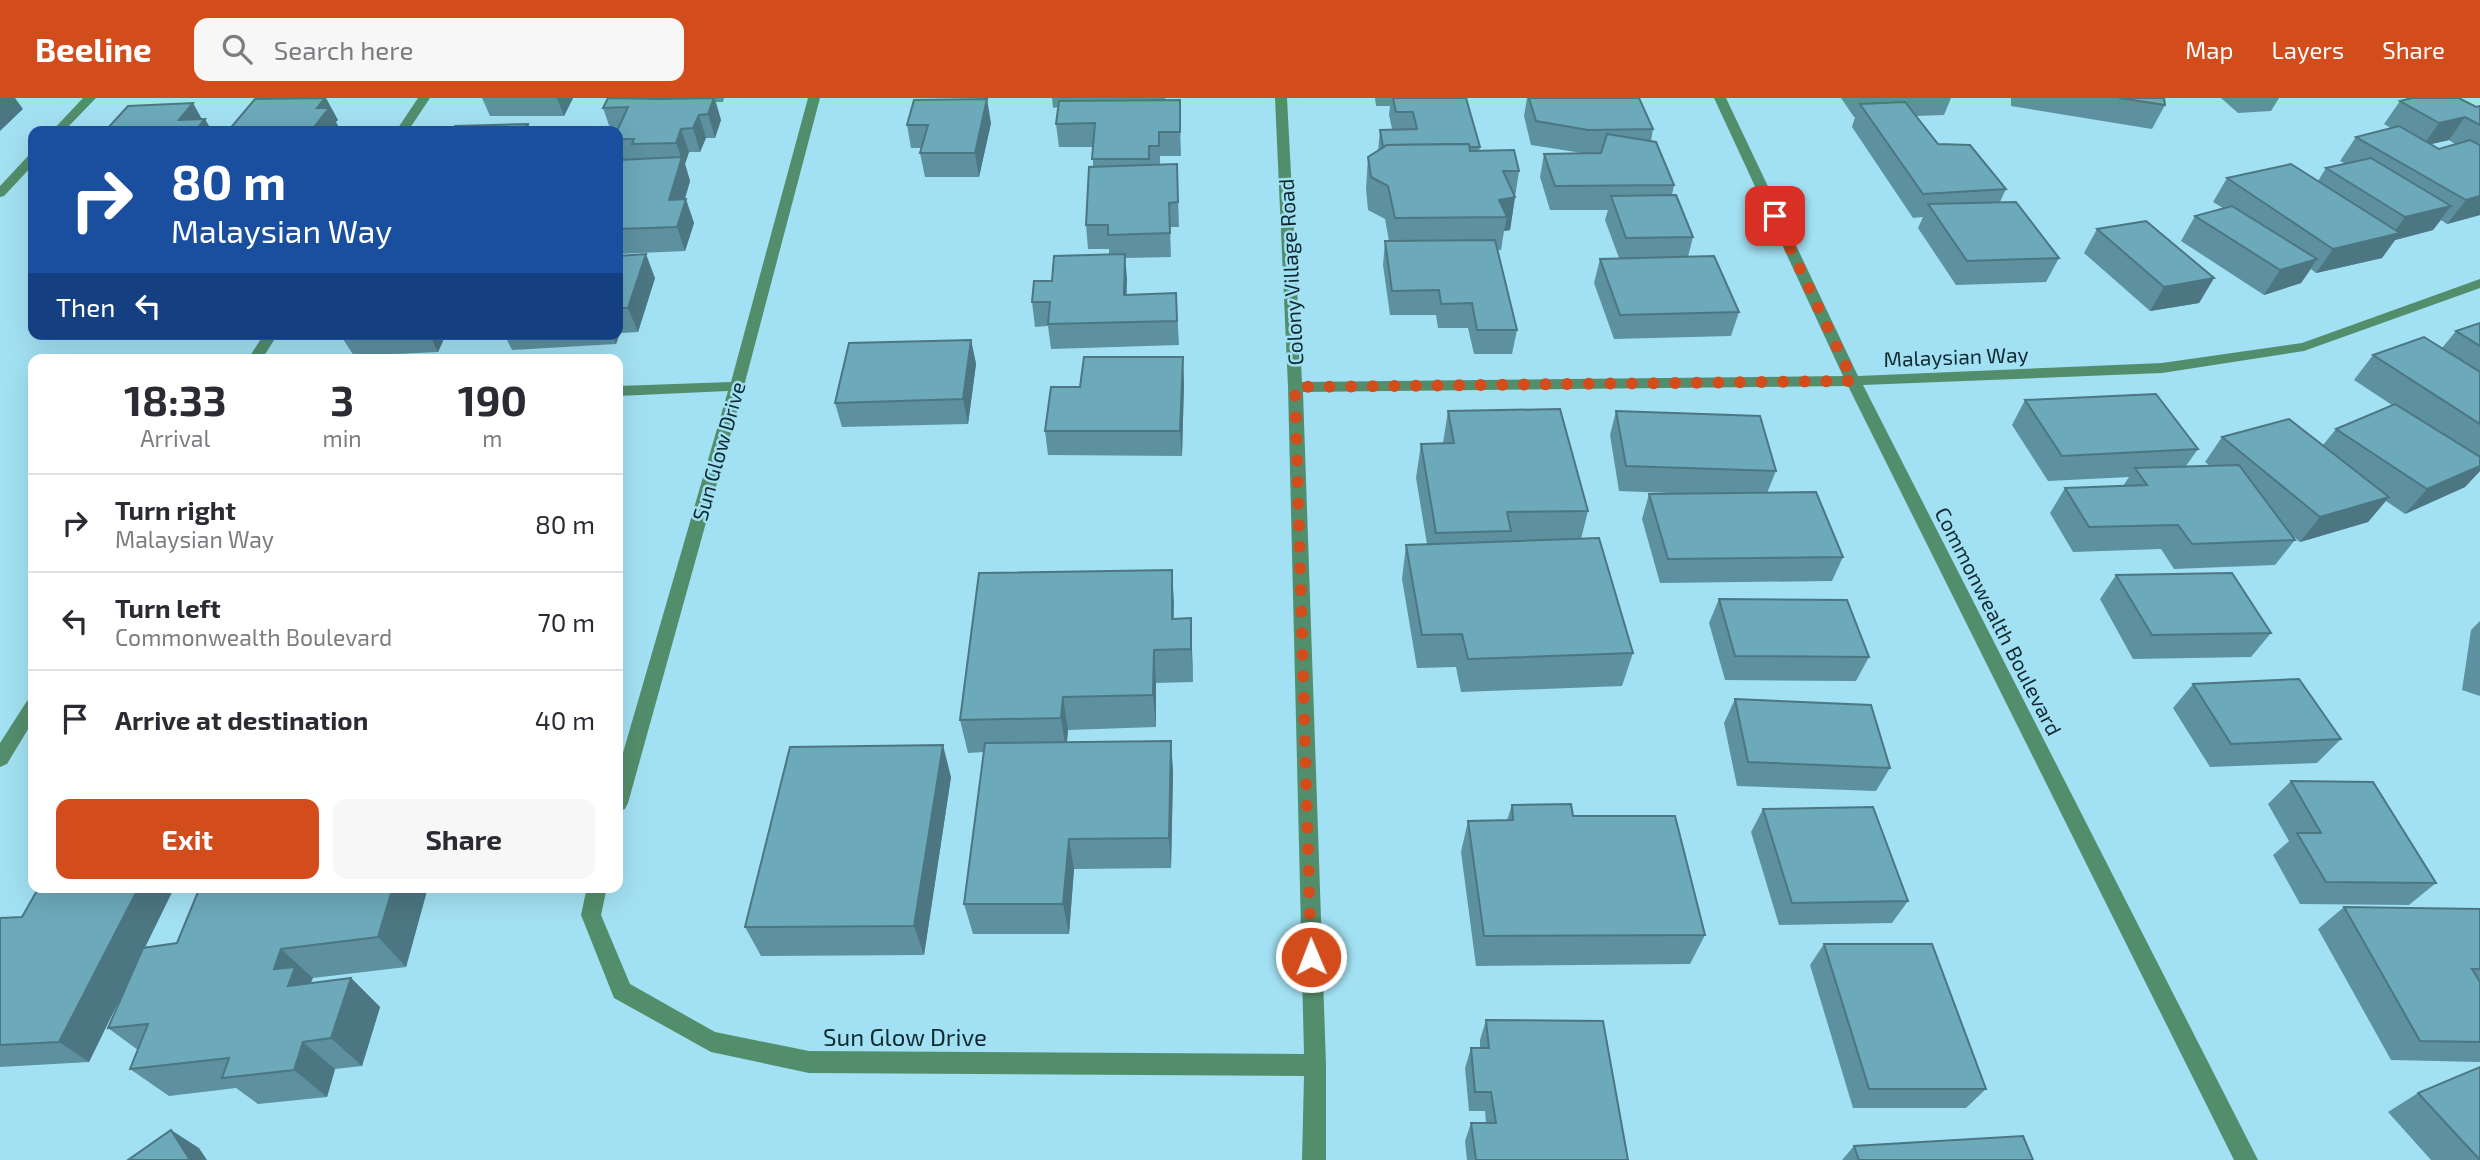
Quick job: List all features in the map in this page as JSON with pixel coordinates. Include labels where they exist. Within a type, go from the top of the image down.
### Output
[{"type":"street","points":[[63,126],[90,98]]},
{"type":"street","points":[[405,126],[424,98]]},
{"type":"street","name":"Sun Glow Drive","points":[[623,785],[737,386],[814,98]]},
{"type":"street","name":"Colony Village Road","points":[[1281,98],[1295,387],[1315,1065],[1314,1160]]},
{"type":"street","name":"Commonwealth Boulevard","points":[[1720,98],[1853,381],[2246,1160]]},
{"type":"street","points":[[0,193],[28,163]]},
{"type":"street","name":"Malaysian Way","points":[[1295,387],[1853,381],[2162,369],[2304,347],[2480,283]]},
{"type":"street","points":[[623,391],[737,386]]},
{"type":"street","points":[[0,759],[28,714]]},
{"type":"street","name":"Sun Glow Drive","points":[[596,893],[591,915],[622,991],[711,1042],[809,1062],[1315,1065]]},
{"type":"building","points":[[325,98],[317,108],[329,108],[315,126],[232,126],[255,99]]},
{"type":"building","points":[[608,98],[714,98],[708,114],[699,115],[693,128],[681,129],[676,143],[632,144],[634,139],[623,139],[623,126],[619,126],[628,107],[603,108]]},
{"type":"building","points":[[1393,98],[1466,98],[1480,147],[1469,147],[1469,144],[1383,147],[1380,130],[1417,129],[1413,112],[1396,112]]},
{"type":"building","points":[[1529,98],[1639,98],[1653,129],[1588,130],[1536,121]]},
{"type":"building","points":[[2119,98],[2164,98],[2165,105]]},
{"type":"building","points":[[2412,98],[2459,98],[2476,107],[2480,106],[2480,125],[2465,117],[2439,123],[2400,101]]},
{"type":"building","points":[[987,99],[975,153],[920,153],[928,125],[907,125],[914,100]]},
{"type":"building","points":[[1180,100],[1180,132],[1159,132],[1159,146],[1149,146],[1149,159],[1092,159],[1095,123],[1056,124],[1059,101]]},
{"type":"building","points":[[1905,102],[1938,144],[1970,145],[2006,189],[1923,194],[1860,104]]},
{"type":"building","points":[[193,103],[179,120],[205,119],[199,126],[110,126],[128,106]]},
{"type":"building","points":[[528,124],[527,126],[455,126]]},
{"type":"building","points":[[2399,126],[2439,149],[2470,140],[2480,145],[2480,196],[2466,200],[2356,137]]},
{"type":"building","points":[[1607,134],[1656,142],[1674,185],[1555,186],[1544,154],[1601,153]]},
{"type":"building","points":[[1469,144],[1470,151],[1514,150],[1519,171],[1503,171],[1515,197],[1499,200],[1507,217],[1395,218],[1388,186],[1371,177],[1368,157],[1387,145]]},
{"type":"building","points":[[682,157],[669,200],[686,199],[677,227],[623,229],[623,160]]},
{"type":"building","points":[[2371,158],[2451,206],[2405,217],[2326,168]]},
{"type":"building","points":[[1177,164],[1178,202],[1169,203],[1170,233],[1108,235],[1108,225],[1086,225],[1089,167]]},
{"type":"building","points":[[2291,164],[2400,233],[2333,249],[2227,178]]},
{"type":"building","points":[[1676,195],[1693,237],[1626,238],[1611,196]]},
{"type":"building","points":[[2016,202],[2059,258],[1967,261],[1928,204]]},
{"type":"building","points":[[2232,206],[2317,259],[2280,270],[2195,216]]},
{"type":"building","points":[[2146,221],[2214,278],[2164,287],[2097,229]]},
{"type":"building","points":[[1495,240],[1517,330],[1477,330],[1472,303],[1441,304],[1439,290],[1392,291],[1385,241]]},
{"type":"building","points":[[646,254],[628,308],[623,308],[623,256]]},
{"type":"building","points":[[1125,254],[1124,295],[1176,293],[1177,321],[1048,324],[1050,302],[1032,302],[1034,281],[1052,281],[1054,256]]},
{"type":"building","points":[[1714,256],[1739,312],[1620,315],[1600,259]]},
{"type":"building","points":[[2480,323],[2480,346],[2456,331]]},
{"type":"building","points":[[2424,337],[2480,372],[2480,424],[2373,355]]},
{"type":"building","points":[[971,340],[963,399],[835,403],[849,343]]},
{"type":"building","points":[[1084,357],[1183,357],[1180,431],[1045,431],[1051,387],[1080,387]]},
{"type":"building","points":[[2156,394],[2198,449],[2062,456],[2025,400]]},
{"type":"building","points":[[2395,404],[2480,457],[2480,466],[2427,489],[2336,429]]},
{"type":"building","points":[[1560,409],[1588,511],[1507,512],[1511,531],[1436,533],[1421,444],[1454,443],[1448,411]]},
{"type":"building","points":[[1616,411],[1760,416],[1776,471],[1626,466]]},
{"type":"building","points":[[2289,419],[2389,497],[2320,517],[2222,437]]},
{"type":"building","points":[[2239,465],[2295,540],[2192,544],[2178,525],[2089,527],[2065,488],[2147,485],[2135,468]]},
{"type":"building","points":[[1816,492],[1843,557],[1668,559],[1649,494]]},
{"type":"building","points":[[1599,538],[1633,653],[1468,659],[1462,634],[1422,635],[1406,545]]},
{"type":"building","points":[[1172,570],[1172,619],[1191,618],[1191,649],[1154,650],[1153,695],[1063,697],[1061,718],[960,720],[979,573]]},
{"type":"building","points":[[2232,573],[2271,633],[2152,635],[2116,575]]},
{"type":"building","points":[[1719,599],[1847,600],[1869,657],[1735,656]]},
{"type":"building","points":[[2299,679],[2341,739],[2231,744],[2193,684]]},
{"type":"building","points":[[1735,699],[1871,705],[1890,768],[1748,762]]},
{"type":"building","points":[[1171,741],[1169,838],[1069,839],[1063,904],[964,904],[985,743]]},
{"type":"building","points":[[943,745],[914,926],[745,927],[790,747]]},
{"type":"building","points":[[2291,781],[2373,782],[2436,883],[2326,882],[2297,833],[2321,833]]},
{"type":"building","points":[[1571,804],[1573,816],[1675,816],[1705,935],[1484,936],[1468,821],[1513,820],[1512,805]]},
{"type":"building","points":[[1873,807],[1908,901],[1792,903],[1763,809]]},
{"type":"building","points":[[36,893],[136,893],[59,1042],[0,1045],[0,918],[22,917]]},
{"type":"building","points":[[198,893],[391,893],[378,937],[281,949],[274,969],[295,967],[288,986],[351,978],[331,1038],[303,1042],[294,1070],[222,1078],[229,1058],[130,1069],[148,1024],[108,1028],[143,948],[177,943]]},
{"type":"building","points":[[2344,907],[2480,909],[2480,969],[2472,969],[2480,982],[2480,1042],[2420,1041]]},
{"type":"building","points":[[1824,944],[1932,944],[1986,1089],[1869,1089]]},
{"type":"building","points":[[1486,1020],[1603,1021],[1628,1160],[1476,1160],[1471,1123],[1496,1123],[1491,1092],[1475,1092],[1471,1048],[1489,1048]]},
{"type":"building","points":[[2480,1067],[2480,1160],[2418,1093]]},
{"type":"building","points":[[171,1130],[190,1160],[128,1160]]},
{"type":"building","points":[[2023,1136],[2033,1160],[1859,1160],[1854,1146]]},
{"type":"route","points":[[1311,957],[1295,387],[1853,381],[1775,216]]}]
